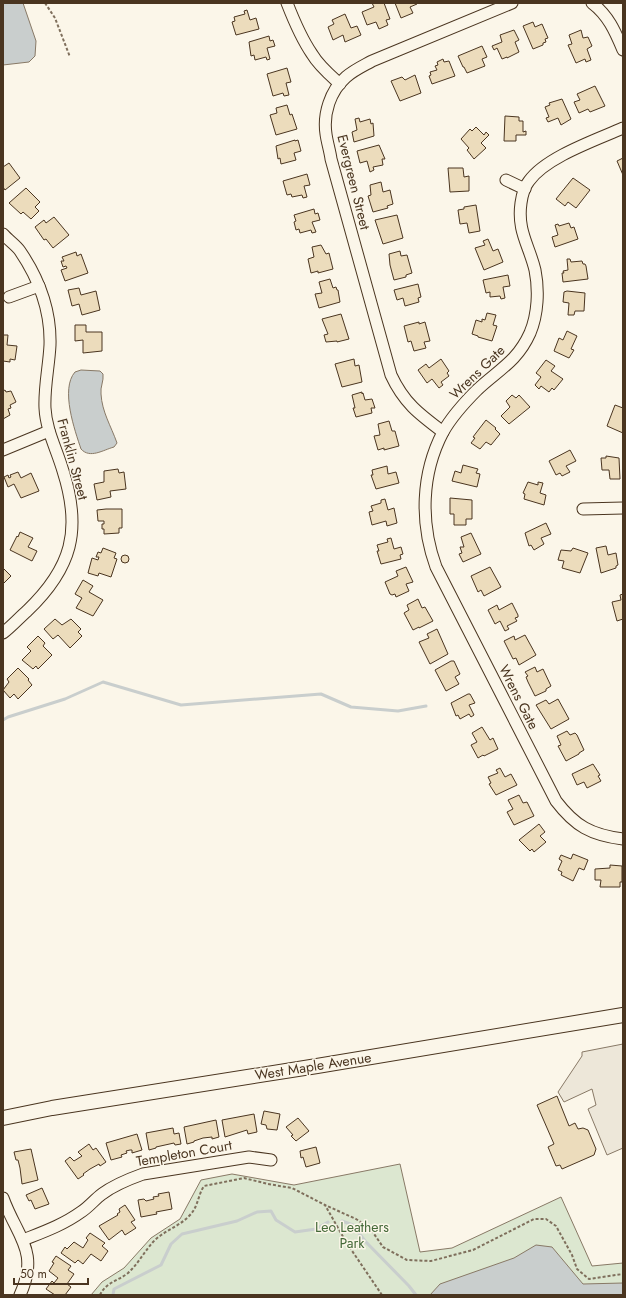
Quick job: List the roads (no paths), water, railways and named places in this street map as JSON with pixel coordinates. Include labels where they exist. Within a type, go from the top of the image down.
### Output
[{"type":"main road","name":"West Maple Avenue","points":[[3,1118],[52,1108],[623,1015]]},
{"type":"street","points":[[287,3],[302,39],[312,55],[340,84]]},
{"type":"street","name":"Evergreen Street","points":[[443,432],[408,404],[390,375],[326,134],[326,118],[329,103],[335,91],[345,78],[355,70],[372,61],[512,3]]},
{"type":"street","points":[[592,3],[599,8],[608,19],[623,50]]},
{"type":"street","name":"Wrens Gate","points":[[623,128],[550,161],[528,181],[522,196],[519,214],[520,229],[535,270],[538,291],[536,311],[530,332],[520,351],[512,361],[479,388],[464,403],[443,432],[434,452],[425,494],[424,521],[427,540],[436,567],[556,800],[577,824],[606,837],[623,839]]},
{"type":"street","points":[[506,180],[525,189]]},
{"type":"street","name":"Franklin Street","points":[[3,234],[19,250],[39,286],[45,303],[49,324],[50,345],[45,385],[45,408],[49,431],[71,500],[73,520],[70,544],[64,562],[55,579],[40,598],[3,633]]},
{"type":"street","points":[[9,297],[39,286]]},
{"type":"street","points":[[3,450],[49,431]]},
{"type":"street","points":[[583,509],[623,508]]},
{"type":"street","name":"Templeton Court","points":[[23,1240],[60,1225],[81,1212],[103,1193],[134,1177],[144,1174],[249,1157],[271,1160]]},
{"type":"street","points":[[3,1198],[23,1240],[28,1260],[26,1282],[20,1295]]},
{"type":"waterway","points":[[3,720],[8,717],[65,699],[103,682],[181,705],[321,694],[351,707],[398,711],[426,706]]},
{"type":"waterway","points":[[113,1295],[114,1289],[161,1265],[171,1244],[182,1234],[237,1221],[257,1212],[271,1211],[276,1220],[295,1232],[316,1229],[328,1222]]},
{"type":"waterway","points":[[342,1221],[353,1225],[365,1241],[416,1295]]},
{"type":"park label","name":"Leo Leathers Park","points":[[352,1236]]}]
